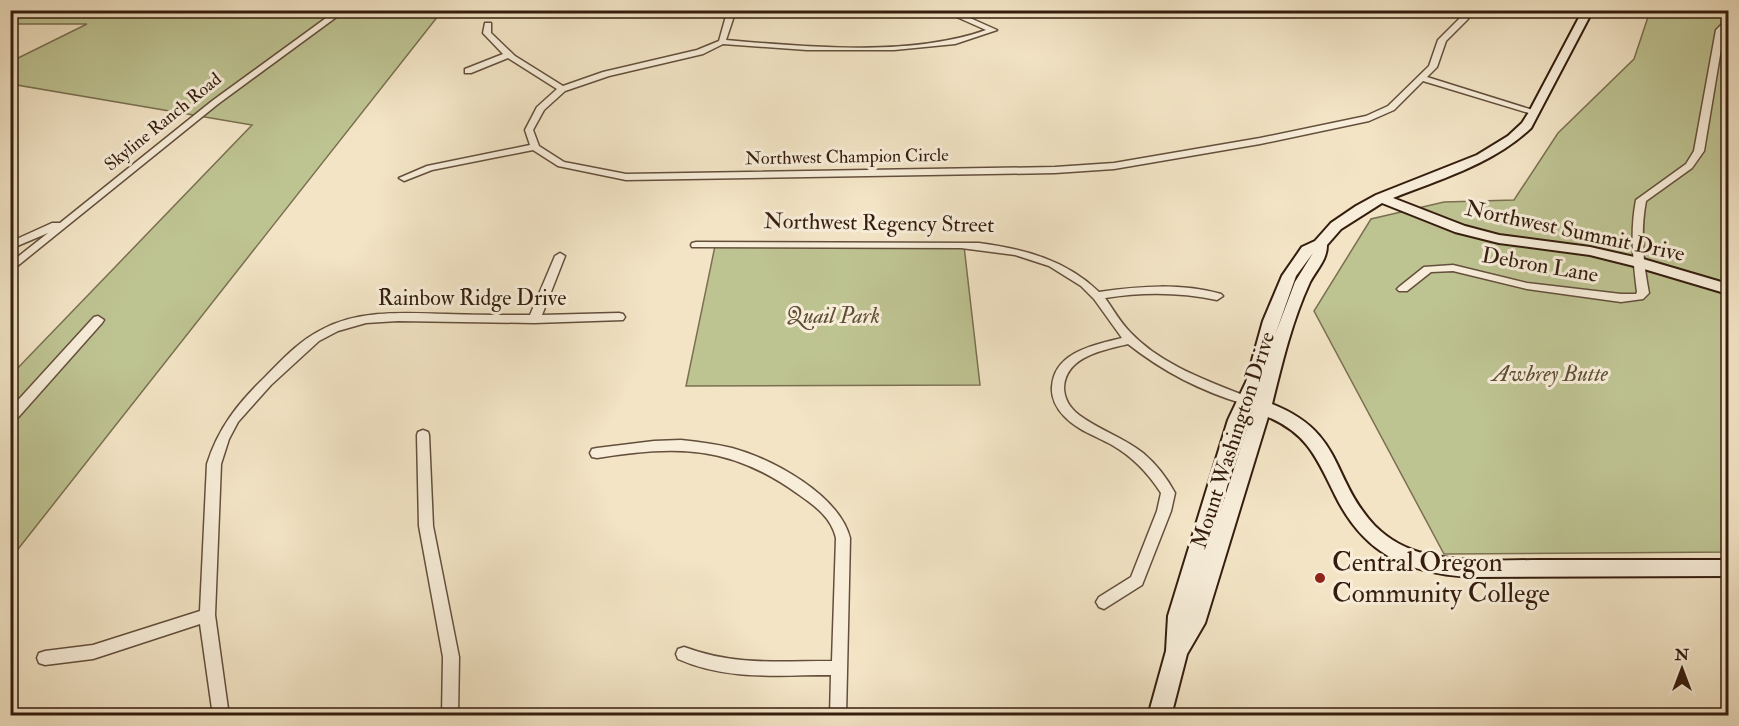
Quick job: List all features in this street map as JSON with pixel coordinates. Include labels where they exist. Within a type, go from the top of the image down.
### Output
[{"type":"main road","name":"Mount Washington Drive","points":[[1159,716],[1177,651],[1194,623],[1253,404],[1277,351],[1294,301],[1311,266],[1320,255],[1320,244],[1336,226],[1381,198],[1482,158],[1512,139],[1527,125],[1535,112],[1588,10]]},
{"type":"main road","name":"Northwest Summit Drive","points":[[1381,198],[1460,230],[1499,239],[1590,252],[1638,262],[1728,289]]},
{"type":"main road","name":"Northwest Regency Street","points":[[1253,404],[1290,420],[1307,432],[1323,454],[1351,510],[1369,532],[1404,555],[1426,563],[1482,569],[1728,568]]},
{"type":"street","name":"Skyline Ranch Road","points":[[10,269],[223,94],[281,51],[343,10]]},
{"type":"street","points":[[722,42],[730,16],[726,10]]},
{"type":"street","points":[[404,178],[430,168],[535,147],[529,130],[540,109],[562,89],[606,74],[700,52],[722,42],[770,47],[858,49],[951,43],[993,30],[944,10]]},
{"type":"street","name":"Northwest Champion Circle","points":[[535,147],[561,164],[626,177],[1084,169],[1260,141],[1369,118],[1391,108],[1419,78],[1433,67],[1442,40],[1464,19],[1464,10]]},
{"type":"street","points":[[1638,262],[1637,220],[1641,200],[1689,166],[1699,151],[1720,30],[1728,23]]},
{"type":"street","points":[[488,25],[487,33],[524,68],[562,89]]},
{"type":"street","points":[[468,71],[510,54]]},
{"type":"street","points":[[1419,78],[1535,112]]},
{"type":"street","points":[[10,246],[27,240],[79,213]]},
{"type":"street","name":"Northwest Regency Street","points":[[696,245],[961,245],[996,248],[1033,257],[1066,271],[1097,296],[1130,340],[1167,367],[1253,404]]},
{"type":"street","points":[[534,319],[560,256]]},
{"type":"street","name":"Debron Lane","points":[[1403,289],[1428,269],[1453,268],[1527,286],[1621,298],[1639,297],[1643,293],[1644,285],[1638,262]]},
{"type":"street","points":[[1097,296],[1159,288],[1178,288],[1216,296]]},
{"type":"street","name":"Rainbow Ridge Drive","points":[[221,716],[207,615],[214,464],[218,444],[236,413],[303,347],[333,328],[384,317],[534,319],[619,317]]},
{"type":"street","points":[[10,417],[98,320]]},
{"type":"street","points":[[1104,602],[1137,581],[1164,511],[1167,493],[1154,471],[1132,451],[1077,420],[1064,408],[1058,392],[1058,380],[1060,370],[1068,363],[1097,349],[1130,340]]},
{"type":"street","points":[[423,435],[426,526],[451,657],[450,716]]},
{"type":"street","points":[[597,453],[632,446],[693,445],[724,449],[754,459],[797,485],[832,513],[840,525],[843,538],[838,716]]},
{"type":"street","points":[[45,658],[93,652],[207,615]]},
{"type":"street","points":[[684,654],[695,661],[717,666],[840,668]]},
{"type":"green space","points":[[11,11],[442,11],[11,558],[11,375],[252,125],[11,84],[10,62],[87,24],[11,24]]},
{"type":"green space","name":"Awbrey Butte","points":[[1650,11],[1728,11],[1728,552],[1444,554],[1314,311],[1371,219],[1444,202],[1514,200],[1558,133],[1634,59]]},
{"type":"green space","name":"Quail Park","points":[[715,246],[964,246],[980,385],[686,386]]},
{"type":"place","name":"Central Oregon Community College","points":[[1320,578]]}]
